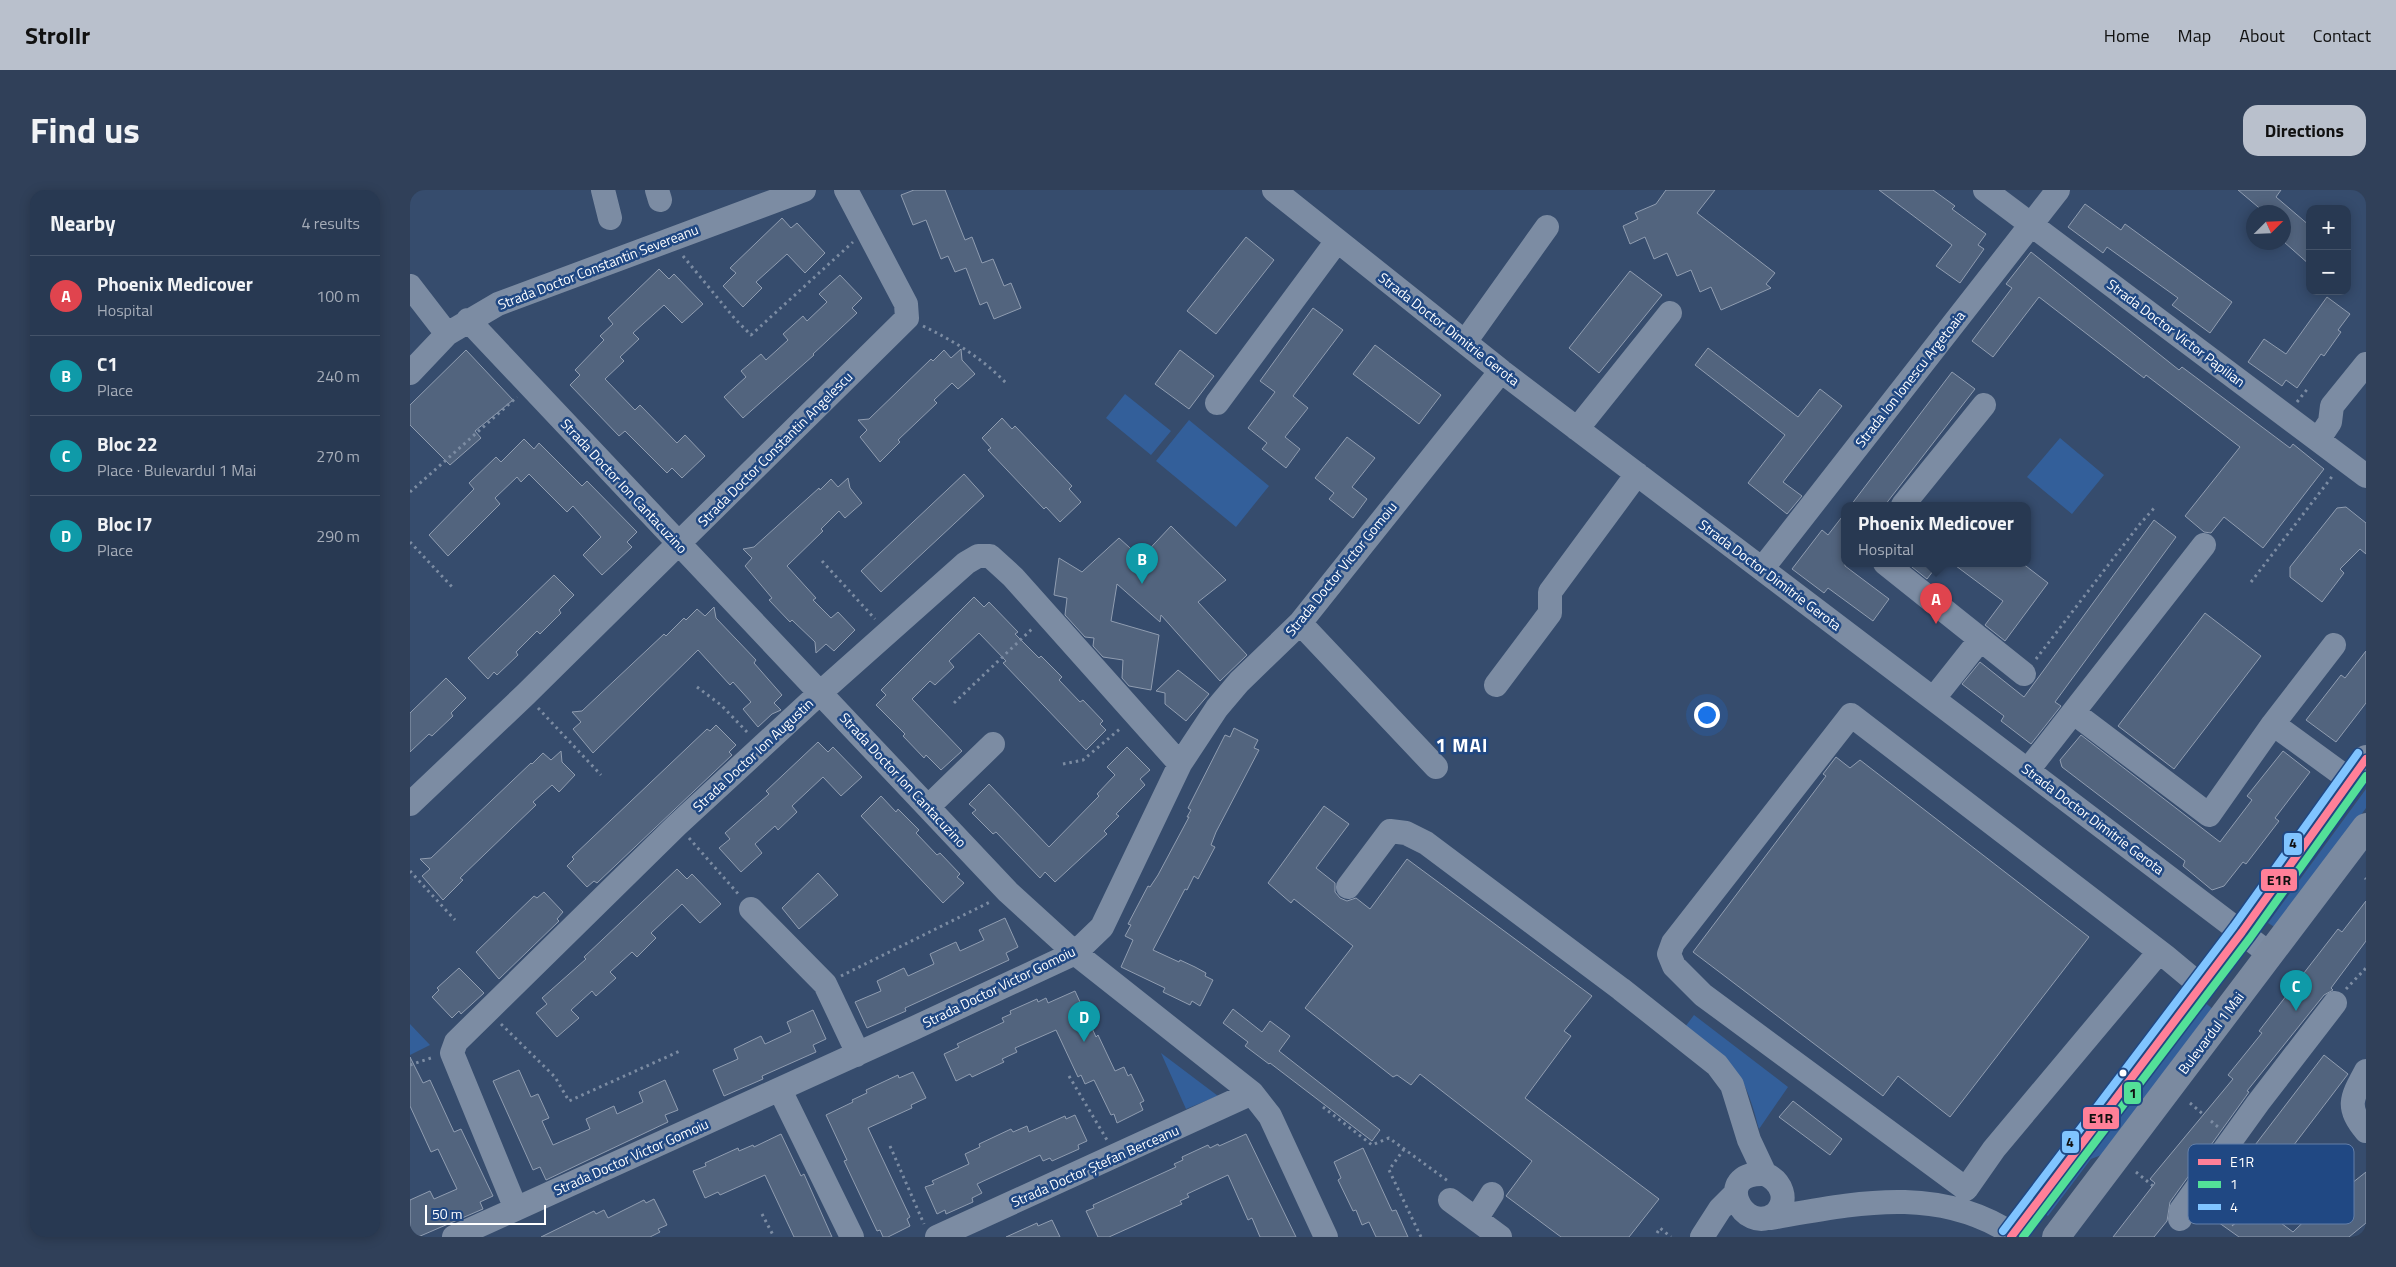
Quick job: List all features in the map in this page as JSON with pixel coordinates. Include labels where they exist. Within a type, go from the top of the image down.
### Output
[{"type":"main road","points":[[2013,1236],[2070,1157],[2242,932],[2358,769]]},
{"type":"main road","name":"Bulevardul 1 Mai","points":[[2056,1237],[2366,828]]},
{"type":"main road","points":[[2201,986],[2230,1008]]},
{"type":"street","points":[[604,190],[610,218]]},
{"type":"street","name":"Strada Doctor Constantin Severeanu","points":[[410,373],[447,334],[498,304],[804,190]]},
{"type":"street","points":[[846,190],[906,304],[907,318]]},
{"type":"street","name":"Strada Doctor Victor Papilian","points":[[1985,190],[2366,476]]},
{"type":"street","name":"Strada Ion Ionescu Argetoaia","points":[[1762,569],[2058,190]]},
{"type":"street","name":"Strada Doctor Dimitrie Gerota","points":[[1282,192],[1337,241],[1501,371],[2271,955]]},
{"type":"street","points":[[1465,342],[1547,227]]},
{"type":"street","points":[[1217,403],[1337,241]]},
{"type":"street","points":[[410,286],[447,334]]},
{"type":"street","points":[[1577,429],[1670,313]]},
{"type":"street","name":"Strada Doctor Constantin Angelescu","points":[[410,804],[525,695],[907,318]]},
{"type":"street","name":"Strada Doctor Ion Cantacuzino","points":[[468,320],[1008,892],[1075,953],[1252,1093],[1270,1116],[1326,1237]]},
{"type":"street","points":[[2318,440],[2330,422],[2332,406],[2366,364]]},
{"type":"street","name":"Strada Doctor Victor Gomoiu","points":[[454,1237],[780,1090],[1075,953],[1102,927],[1180,764],[1217,708],[1238,682],[1300,623],[1501,371]]},
{"type":"street","points":[[1905,502],[1984,405]]},
{"type":"street","points":[[1496,685],[1550,613],[1550,592],[1637,474]]},
{"type":"street","points":[[2028,770],[2204,545]]},
{"type":"street","name":"Strada Doctor Ion Augustin","points":[[452,1053],[456,1042],[677,825],[888,632],[966,563],[978,556],[990,556],[1013,577],[1180,764]]},
{"type":"street","points":[[1890,567],[2024,674]]},
{"type":"street","points":[[1300,623],[1436,767]]},
{"type":"street","points":[[1934,698],[1980,640]]},
{"type":"street","points":[[2074,713],[2209,816],[2273,724],[2334,645]]},
{"type":"street","points":[[2013,1236],[1959,1198],[1703,995],[1674,966],[1670,954],[1673,943],[1851,715],[2165,956],[2201,986]]},
{"type":"street","points":[[2273,724],[2358,769]]},
{"type":"street","points":[[928,807],[993,744]]},
{"type":"street","points":[[1348,887],[1390,831],[1406,833],[1426,843],[1620,989],[1717,1065],[1732,1086],[1749,1140],[1747,1190],[1756,1220],[1777,1209],[1815,1210],[1907,1201],[1938,1204],[1959,1198],[1999,1143],[2154,958],[2165,956]]},
{"type":"street","points":[[751,908],[825,984],[853,1043],[856,1055]]},
{"type":"street","points":[[2228,1144],[2335,1003]]},
{"type":"street","points":[[452,1053],[516,1209]]},
{"type":"street","points":[[2366,1071],[2353,1095],[2351,1108],[2358,1122],[2366,1131]]},
{"type":"street","points":[[780,1090],[852,1237]]},
{"type":"street","name":"Strada Doctor Ștefan Berceanu","points":[[931,1232],[1117,1156],[1252,1093]]},
{"type":"street","points":[[1704,1235],[1720,1209],[1747,1190],[1779,1183],[1777,1209]]},
{"type":"street","points":[[1451,1192],[1476,1219],[1500,1237]]},
{"type":"street","points":[[1476,1219],[1492,1194]]},
{"type":"street","points":[[2180,1219],[2181,1210],[2188,1200]]},
{"type":"path","points":[[670,240],[735,319],[751,335],[867,230]]},
{"type":"path","points":[[907,318],[952,340],[991,366],[1006,383]]},
{"type":"path","points":[[410,492],[530,385]]},
{"type":"path","points":[[2251,582],[2345,460]]},
{"type":"path","points":[[2024,674],[2139,525],[2156,506]]},
{"type":"path","points":[[410,542],[454,589]]},
{"type":"path","points":[[822,560],[888,632]]},
{"type":"path","points":[[954,703],[1047,614]]},
{"type":"path","points":[[696,687],[721,705],[762,747]]},
{"type":"path","points":[[525,695],[601,775]]},
{"type":"path","points":[[1063,764],[1083,760],[1137,714]]},
{"type":"path","points":[[677,825],[751,908]]},
{"type":"path","points":[[410,871],[454,920]]},
{"type":"path","points":[[825,984],[1008,892]]},
{"type":"path","points":[[2335,1003],[2366,968]]},
{"type":"path","points":[[488,1012],[555,1077],[569,1101],[680,1052]]},
{"type":"path","points":[[410,1065],[452,1053]]},
{"type":"path","points":[[1069,1076],[1117,1156]]},
{"type":"path","points":[[2190,1103],[2204,1115]]},
{"type":"path","points":[[1323,1107],[1372,1144],[1390,1138],[1451,1192]]},
{"type":"path","points":[[890,1146],[931,1232]]},
{"type":"path","points":[[1404,1149],[1390,1170],[1420,1237]]},
{"type":"path","points":[[2136,1172],[2153,1186]]},
{"type":"path","points":[[762,1214],[774,1237]]},
{"type":"path","points":[[1657,1233],[1660,1228],[1671,1237]]},
{"type":"shaded area","points":[[1125,394],[1171,431],[1151,455],[1106,418]]},
{"type":"shaded area","points":[[1189,420],[1269,486],[1236,527],[1156,461]]},
{"type":"shaded area","points":[[2060,438],[2104,475],[2072,514],[2027,477]]},
{"type":"shaded area","points":[[2366,789],[2366,808],[2278,929],[2268,923]]},
{"type":"shaded area","points":[[2203,1001],[2214,1010],[2104,1154],[2091,1159],[2048,1216],[2044,1213]]},
{"type":"shaded area","points":[[1694,1015],[1788,1087],[1759,1129],[1742,1080],[1726,1059],[1685,1027]]},
{"type":"shaded area","points":[[410,1024],[430,1045],[410,1055]]},
{"type":"shaded area","points":[[1161,1053],[1218,1096],[1186,1109]]},
{"type":"building","points":[[914,190],[945,190],[965,240],[972,237],[982,263],[993,259],[1004,286],[1011,283],[1021,308],[994,319],[987,302],[980,305],[966,268],[955,272],[948,256],[941,259],[926,220],[913,225],[901,195]]},
{"type":"building","points":[[1666,190],[1715,190],[1697,213],[1775,273],[1766,284],[1771,288],[1721,310],[1711,287],[1700,292],[1691,270],[1677,276],[1667,253],[1654,259],[1645,237],[1630,244],[1623,226],[1638,219],[1635,213],[1656,204]]},
{"type":"building","points":[[1879,190],[1933,190],[1955,206],[1952,209],[1986,234],[1978,245],[1984,249],[1960,283],[1936,266],[1952,245]]},
{"type":"building","points":[[2238,190],[2281,190],[2276,197],[2285,205],[2256,205]]},
{"type":"building","points":[[2085,204],[2121,230],[2125,224],[2232,302],[2210,333],[2172,305],[2178,298],[2107,247],[2103,253],[2068,227]]},
{"type":"building","points":[[2291,210],[2306,223],[2306,261],[2291,248]]},
{"type":"building","points":[[782,218],[791,228],[797,223],[825,253],[805,273],[787,254],[756,282],[762,288],[743,307],[723,286],[736,273],[730,268]]},
{"type":"building","points":[[1246,237],[1274,260],[1216,334],[1187,311]]},
{"type":"building","points":[[2031,252],[2179,370],[2182,367],[2290,448],[2293,444],[2324,469],[2263,548],[2224,517],[2211,533],[2204,532],[2185,516],[2240,447],[2146,375],[2144,378],[2039,297],[1993,357],[1972,341],[2012,288],[2006,284]]},
{"type":"building","points":[[659,269],[669,279],[674,274],[703,304],[682,323],[664,305],[633,333],[639,339],[620,357],[624,361],[605,379],[635,410],[640,405],[677,443],[685,435],[705,456],[682,478],[672,468],[667,473],[625,431],[619,436],[570,385],[580,375],[575,370],[604,340],[600,336],[613,324],[608,318]]},
{"type":"building","points":[[1630,271],[1662,295],[1599,373],[1569,348]]},
{"type":"building","points":[[840,275],[862,298],[852,308],[857,313],[814,355],[743,418],[724,397],[746,377],[741,371],[761,354],[766,360],[788,340],[783,334],[803,316],[807,321],[827,302],[819,294]]},
{"type":"building","points":[[2327,297],[2350,314],[2338,330],[2341,332],[2324,356],[2321,354],[2297,388],[2286,380],[2282,386],[2248,362],[2264,339],[2286,354]]},
{"type":"building","points":[[1313,308],[1343,330],[1293,396],[1308,408],[1285,437],[1300,449],[1286,468],[1262,449],[1267,443],[1248,428],[1275,392],[1260,381]]},
{"type":"building","points":[[1375,345],[1441,395],[1419,424],[1353,374]]},
{"type":"building","points":[[1708,348],[1798,417],[1820,389],[1842,406],[1783,482],[1802,496],[1787,514],[1748,483],[1785,435],[1695,365]]},
{"type":"building","points":[[961,349],[962,360],[975,374],[958,389],[952,383],[934,400],[937,403],[898,440],[900,442],[880,462],[860,437],[867,430],[858,420],[869,419],[931,359],[933,361],[944,350],[951,358]]},
{"type":"building","points":[[466,350],[513,400],[475,431],[481,438],[450,465],[410,425],[410,405]]},
{"type":"building","points":[[1180,350],[1214,376],[1189,409],[1155,384]]},
{"type":"building","points":[[1952,372],[1975,389],[1887,502],[1853,502]]},
{"type":"building","points":[[1002,418],[1012,429],[1015,426],[1072,486],[1069,489],[1081,502],[1060,522],[1046,507],[1044,509],[988,450],[991,448],[982,438]]},
{"type":"building","points":[[1347,437],[1375,458],[1352,487],[1367,499],[1353,518],[1329,499],[1334,493],[1315,478]]},
{"type":"building","points":[[524,439],[534,449],[539,443],[582,486],[587,481],[637,532],[627,542],[632,547],[602,575],[583,555],[601,537],[573,506],[567,512],[529,474],[521,482],[517,477],[495,498],[500,504],[448,556],[429,535],[474,489],[469,483],[496,457],[501,462]]},
{"type":"building","points":[[964,474],[984,496],[881,592],[861,571]]},
{"type":"building","points":[[848,478],[850,488],[862,503],[845,518],[839,511],[821,529],[823,531],[787,566],[816,598],[813,600],[831,618],[838,612],[855,630],[834,651],[826,644],[816,653],[815,642],[792,620],[790,622],[769,600],[772,598],[745,566],[752,558],[743,549],[754,547],[831,479],[838,487]]},
{"type":"building","points":[[2346,507],[2366,523],[2366,554],[2360,549],[2340,569],[2344,573],[2322,602],[2290,577],[2290,567],[2337,508]]},
{"type":"building","points":[[1841,518],[1841,567],[1846,567],[1889,599],[1873,621],[1828,588],[1824,593],[1792,569],[1822,530],[1828,535]]},
{"type":"building","points":[[2154,520],[2176,537],[2055,702],[2061,706],[2031,744],[2001,721],[2004,716],[1962,684],[1980,662],[2024,697]]},
{"type":"building","points":[[1171,526],[1226,580],[1198,602],[1247,655],[1220,681],[1161,615],[1160,622],[1117,584],[1111,621],[1159,635],[1151,690],[1129,686],[1122,678],[1123,660],[1103,657],[1093,646],[1094,638],[1085,637],[1065,615],[1067,598],[1054,595],[1059,558],[1082,572],[1119,538],[1141,558]]},
{"type":"building","points":[[1912,567],[1936,567],[1927,579]]},
{"type":"building","points":[[1957,567],[2027,567],[2048,583],[2005,641],[1985,625],[2003,601]]},
{"type":"building","points":[[554,575],[574,595],[559,610],[561,613],[540,634],[537,631],[516,652],[518,655],[497,675],[494,672],[488,679],[468,658]]},
{"type":"building","points":[[974,597],[984,607],[989,602],[1018,632],[1015,634],[1039,658],[1041,656],[1062,677],[1059,680],[1080,702],[1083,700],[1103,721],[1100,724],[1106,730],[1086,750],[1003,663],[1006,661],[979,633],[949,661],[954,667],[935,685],[930,681],[912,699],[962,751],[941,770],[926,755],[924,758],[903,736],[905,734],[876,705],[886,695],[881,690]]},
{"type":"building","points":[[714,607],[716,618],[756,660],[754,663],[782,695],[774,703],[781,710],[772,714],[758,727],[743,709],[751,702],[733,682],[730,685],[698,650],[593,753],[573,729],[581,722],[572,712],[582,711],[664,634],[666,636],[684,618],[686,620],[697,609],[705,616]]},
{"type":"building","points":[[2205,613],[2261,656],[2174,769],[2118,726]]},
{"type":"building","points":[[2366,651],[2366,703],[2336,742],[2306,720],[2341,675],[2345,678]]},
{"type":"building","points":[[1178,670],[1209,694],[1186,721],[1165,704],[1165,693],[1156,691]]},
{"type":"building","points":[[446,678],[466,698],[451,713],[453,716],[432,736],[429,734],[410,752],[410,713]]},
{"type":"building","points":[[716,725],[736,745],[729,752],[732,755],[597,883],[594,881],[587,887],[567,866],[574,859],[572,857],[707,729],[710,731]]},
{"type":"building","points":[[1234,728],[1258,740],[1254,748],[1259,750],[1216,832],[1211,845],[1215,847],[1198,879],[1194,876],[1187,890],[1185,889],[1153,950],[1195,967],[1206,973],[1205,976],[1213,980],[1200,1006],[1192,1001],[1190,1005],[1163,992],[1165,988],[1121,967],[1133,940],[1125,936],[1131,925],[1128,924],[1148,886],[1150,887],[1158,875],[1189,817],[1187,817],[1191,810],[1188,808],[1225,735],[1230,737]]},
{"type":"building","points":[[2081,735],[2220,842],[2252,800],[2247,796],[2283,751],[2310,772],[2275,818],[2279,821],[2246,864],[2243,862],[2224,886],[2212,890],[2183,866],[2185,861],[2062,767],[2060,760]]},
{"type":"building","points":[[818,742],[828,752],[833,747],[862,777],[841,796],[823,777],[792,806],[797,812],[778,830],[775,826],[755,844],[762,853],[741,872],[719,848],[730,839],[725,833],[769,794],[766,791]]},
{"type":"building","points":[[1127,747],[1150,770],[1140,779],[1145,785],[1116,814],[1119,816],[1104,831],[1107,834],[1055,882],[1045,872],[1040,878],[996,832],[993,834],[972,813],[976,810],[969,804],[989,784],[1049,847],[1099,796],[1097,794],[1115,775],[1107,767]]},
{"type":"building","points":[[561,751],[562,762],[575,775],[559,792],[552,785],[533,802],[536,805],[460,878],[463,880],[443,900],[422,876],[430,869],[420,859],[431,858],[543,753],[551,760]]},
{"type":"building","points":[[1836,757],[1850,768],[1860,760],[2089,937],[1950,1117],[1898,1076],[1883,1096],[1693,952],[1826,776],[1823,774]]},
{"type":"building","points":[[881,796],[896,812],[898,809],[919,830],[916,833],[937,855],[940,853],[960,874],[957,877],[964,883],[943,903],[861,816]]},
{"type":"building","points":[[1324,806],[1349,824],[1316,868],[1335,883],[1335,892],[1340,898],[1347,901],[1356,898],[1370,909],[1407,859],[1592,996],[1564,1031],[1571,1036],[1525,1098],[1659,1199],[1629,1237],[1561,1237],[1506,1196],[1532,1161],[1420,1074],[1411,1085],[1397,1075],[1393,1077],[1305,1008],[1353,946],[1294,899],[1291,903],[1268,883]]},
{"type":"building","points":[[677,869],[687,879],[692,874],[721,904],[700,923],[682,904],[651,933],[656,938],[637,957],[632,952],[610,972],[616,978],[596,996],[592,991],[571,1010],[579,1018],[557,1037],[536,1013],[547,1004],[542,998],[586,959],[584,957]]},
{"type":"building","points":[[818,873],[838,895],[799,929],[782,908]]},
{"type":"building","points":[[544,892],[563,912],[557,919],[559,921],[499,979],[476,952],[534,896],[537,898]]},
{"type":"building","points":[[2366,901],[2366,941],[2331,988],[2333,990],[2324,995],[2247,1091],[2249,1092],[2212,1144],[2188,1144],[2188,1177],[2170,1202],[2167,1221],[2154,1237],[2113,1237],[2155,1183],[2150,1179],[2233,1079],[2228,1075],[2262,1033],[2259,1031],[2338,929],[2342,932]]},
{"type":"building","points":[[1005,918],[1018,947],[1006,953],[1009,960],[905,1008],[906,1011],[867,1028],[855,1002],[881,991],[877,981],[904,968],[908,976],[934,964],[930,954],[956,942],[960,951],[984,940],[979,930]]},
{"type":"building","points":[[459,968],[484,993],[461,1014],[459,1011],[452,1018],[432,997],[439,990],[437,988]]},
{"type":"building","points":[[1075,991],[1096,1037],[1098,1035],[1115,1071],[1124,1067],[1128,1076],[1131,1074],[1144,1101],[1140,1103],[1143,1110],[1117,1123],[1114,1114],[1111,1115],[1094,1080],[1085,1084],[1081,1075],[1078,1077],[1056,1030],[1015,1048],[1017,1052],[1002,1059],[1004,1062],[972,1077],[970,1074],[956,1081],[944,1054],[959,1047],[957,1044],[1004,1022],[1002,1018],[1011,1014],[1010,1011],[1037,999],[1038,1002],[1046,998],[1048,1003]]},
{"type":"building","points":[[1233,1009],[1262,1032],[1270,1021],[1290,1036],[1279,1051],[1380,1130],[1372,1141],[1245,1046],[1248,1042],[1223,1023]]},
{"type":"building","points":[[813,1010],[826,1039],[813,1045],[816,1052],[762,1076],[763,1079],[724,1096],[713,1070],[738,1059],[734,1049],[761,1036],[765,1044],[791,1032],[787,1022]]},
{"type":"building","points":[[2324,1055],[2348,1074],[2295,1144],[2256,1144]]},
{"type":"building","points":[[410,1057],[423,1083],[430,1080],[454,1132],[461,1129],[493,1196],[480,1202],[483,1209],[418,1237],[410,1237],[410,1200],[430,1191],[434,1199],[457,1189],[438,1149],[431,1152],[410,1106]]},
{"type":"building","points":[[519,1070],[531,1097],[538,1094],[549,1118],[542,1121],[553,1145],[590,1129],[586,1119],[614,1106],[617,1114],[643,1102],[639,1092],[665,1080],[678,1110],[665,1115],[668,1122],[546,1180],[540,1167],[533,1170],[493,1081]]},
{"type":"building","points":[[913,1072],[926,1098],[911,1105],[912,1108],[868,1128],[910,1217],[907,1219],[910,1226],[888,1237],[883,1237],[880,1230],[877,1231],[844,1161],[847,1160],[826,1115],[853,1102],[852,1100],[867,1093],[866,1090],[898,1075],[899,1078]]},
{"type":"building","points":[[1793,1101],[1842,1139],[1830,1155],[1779,1117]]},
{"type":"building","points":[[1075,1115],[1087,1141],[1078,1145],[1079,1149],[1052,1161],[1050,1158],[1043,1161],[1040,1155],[977,1184],[982,1193],[972,1198],[973,1202],[946,1214],[945,1210],[937,1214],[925,1187],[934,1184],[932,1181],[969,1164],[965,1154],[980,1147],[979,1144],[1011,1129],[1013,1132],[1027,1126],[1029,1132],[1065,1116],[1066,1119]]},
{"type":"building","points":[[781,1134],[801,1176],[804,1174],[832,1237],[794,1237],[765,1175],[720,1195],[718,1192],[705,1198],[693,1171],[706,1166],[705,1163],[738,1148],[739,1151],[753,1145],[754,1147]]},
{"type":"building","points":[[1246,1134],[1296,1237],[1260,1237],[1252,1218],[1248,1220],[1228,1175],[1187,1194],[1189,1197],[1180,1201],[1182,1204],[1109,1237],[1098,1237],[1086,1211],[1094,1208],[1093,1205],[1176,1167],[1174,1164],[1183,1160],[1182,1157],[1208,1145],[1210,1148],[1218,1144],[1219,1146]]},
{"type":"building","points":[[1363,1148],[1392,1211],[1396,1210],[1408,1237],[1376,1237],[1369,1222],[1362,1225],[1356,1210],[1353,1211],[1338,1180],[1341,1178],[1334,1162]]},
{"type":"building","points":[[2366,1172],[2366,1223],[2349,1237],[2239,1237],[2221,1224],[2234,1224],[2232,1226],[2235,1224],[2282,1224],[2293,1232],[2301,1224],[2354,1224],[2354,1181]]},
{"type":"building","points":[[654,1199],[667,1225],[658,1229],[660,1232],[650,1237],[541,1237],[594,1211],[596,1214],[604,1210],[608,1218],[644,1200],[646,1203]]},
{"type":"building","points":[[1052,1220],[1060,1237],[1006,1237],[1037,1223],[1038,1226]]},
{"type":"transit line","name":"4","points":[[2003,1231],[2234,926],[2358,753]]},
{"type":"transit line","name":"E1R","points":[[2011,1237],[2242,932],[2366,759]]},
{"type":"transit line","name":"1","points":[[2023,1237],[2250,938],[2366,776]]},
{"type":"place","name":"C1","points":[[1142,584]]},
{"type":"place","name":"Phoenix Medicover","points":[[1936,624]]},
{"type":"place","name":"Bloc 22","points":[[2296,1011]]},
{"type":"place","name":"Bloc I7","points":[[1084,1042]]},
{"type":"district","name":"1 MAI","points":[[1462,745]]}]
